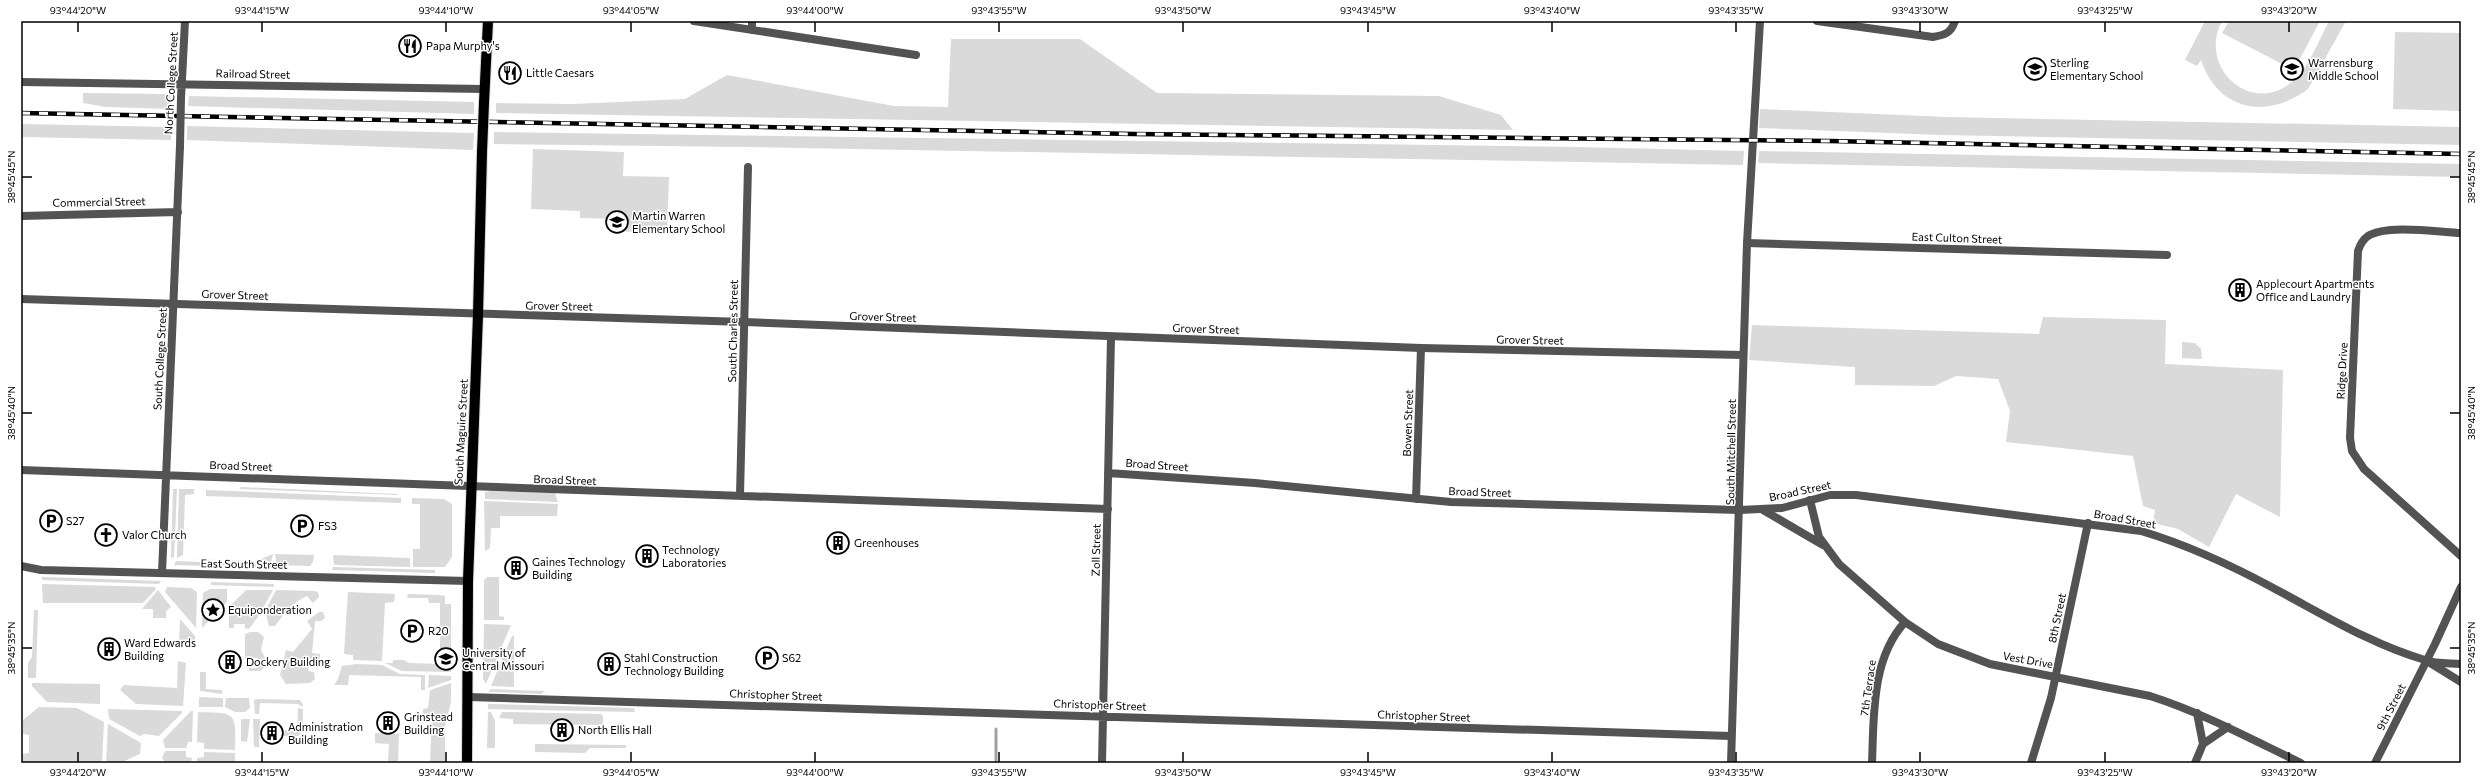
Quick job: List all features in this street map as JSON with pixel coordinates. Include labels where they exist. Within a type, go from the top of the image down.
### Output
[{"type":"main road","name":"South Maguire Street","points":[[467,763],[470,488],[478,315],[484,89],[488,21]]},
{"type":"street","name":"North College Street","points":[[180,146],[185,21]]},
{"type":"street","points":[[694,21],[752,25],[916,55]]},
{"type":"street","name":"South Mitchell Street","points":[[1731,763],[1740,510],[1747,243],[1760,21]]},
{"type":"street","points":[[1817,21],[1938,36],[1952,29],[1955,21]]},
{"type":"street","name":"Railroad Street","points":[[21,82],[484,89]]},
{"type":"street","name":"South College Street","points":[[162,573],[165,474],[175,304],[180,146]]},
{"type":"street","name":"South Charles Street","points":[[740,495],[748,166]]},
{"type":"street","name":"Commercial Street","points":[[21,216],[178,212]]},
{"type":"street","name":"Ridge Drive","points":[[2461,233],[2386,231],[2368,236],[2361,242],[2358,251],[2350,438],[2352,451],[2364,469],[2461,556]]},
{"type":"street","name":"East Culton Street","points":[[1747,243],[2167,255]]},
{"type":"street","name":"Grover Street","points":[[21,299],[478,315],[744,322],[1421,348],[1744,355]]},
{"type":"street","name":"Zoll Street","points":[[1102,763],[1112,337]]},
{"type":"street","name":"Bowen Street","points":[[1416,499],[1421,348]]},
{"type":"street","name":"Broad Street","points":[[21,470],[165,474],[470,488],[740,495],[1108,509]]},
{"type":"street","name":"Broad Street","points":[[1108,473],[1255,483],[1416,499],[1535,505],[1763,510],[1782,508],[1830,495],[1856,495],[2088,523],[2141,531],[2177,542],[2250,576],[2329,618],[2426,661],[2461,682]]},
{"type":"street","name":"Vest Drive","points":[[1810,500],[1819,537],[1839,564],[1905,622],[1938,644],[1957,653],[1990,664],[2150,696],[2197,713],[2301,763]]},
{"type":"street","points":[[1763,510],[1824,545]]},
{"type":"street","name":"8th Street","points":[[2031,763],[2056,676],[2088,523]]},
{"type":"street","name":"East South Street","points":[[21,566],[41,570],[468,582]]},
{"type":"street","points":[[2461,587],[2426,661],[2461,664]]},
{"type":"street","name":"7th Terrace","points":[[1872,763],[1874,726],[1882,660],[1891,640],[1905,622]]},
{"type":"street","name":"9th Street","points":[[2375,763],[2426,661]]},
{"type":"street","name":"Christopher Street","points":[[468,697],[1731,736]]},
{"type":"street","points":[[2195,763],[2202,744],[2197,713]]},
{"type":"street","points":[[2202,744],[2228,727]]},
{"type":"shaded area","points":[[2205,21],[2222,21],[2216,39],[2217,55],[2223,70],[2233,82],[2246,90],[2261,93],[2277,91],[2293,81],[2309,61],[2329,21],[2346,21],[2308,89],[2292,99],[2276,105],[2261,107],[2246,105],[2232,100],[2219,90],[2209,77],[2201,60],[2197,66],[2185,60]]},
{"type":"shaded area","points":[[2229,21],[2320,21],[2294,70],[2222,33]]},
{"type":"shaded area","points":[[2395,32],[2461,33],[2461,111],[2393,109]]},
{"type":"shaded area","points":[[951,39],[1080,39],[1157,93],[1439,96],[1501,115],[1513,130],[496,113],[496,103],[573,104],[685,99],[727,75],[894,106],[948,107]]},
{"type":"shaded area","points":[[83,93],[170,94],[171,109],[106,107],[83,103]]},
{"type":"shaded area","points":[[189,96],[474,102],[474,114],[188,106]]},
{"type":"shaded area","points":[[1760,109],[1947,117],[2461,127],[2461,145],[1941,135],[1759,128]]},
{"type":"shaded area","points":[[21,124],[171,127],[171,140],[21,137]]},
{"type":"shaded area","points":[[187,126],[474,133],[473,150],[187,140]]},
{"type":"shaded area","points":[[494,132],[1577,147],[1744,151],[1743,165],[746,147],[494,144]]},
{"type":"shaded area","points":[[533,149],[624,152],[623,176],[669,177],[667,233],[610,231],[611,219],[580,218],[580,211],[531,209]]},
{"type":"shaded area","points":[[1759,151],[2461,164],[2461,177],[1758,163]]},
{"type":"shaded area","points":[[2043,317],[2166,320],[2165,364],[2283,370],[2280,517],[2236,494],[2209,547],[2178,529],[2153,523],[2155,510],[2143,506],[2133,456],[2006,442],[2010,411],[1998,379],[1956,376],[1934,386],[1855,385],[1855,367],[1749,360],[1752,325],[2039,334]]},
{"type":"shaded area","points":[[2182,342],[2195,343],[2201,349],[2202,359],[2182,358]]},
{"type":"shaded area","points":[[241,487],[397,494],[398,495],[239,489]]},
{"type":"shaded area","points":[[173,489],[177,489],[174,557],[171,558]]},
{"type":"shaded area","points":[[179,489],[194,489],[194,494],[185,495],[183,555],[177,558]]},
{"type":"shaded area","points":[[206,490],[401,498],[401,503],[206,496]]},
{"type":"shaded area","points":[[485,492],[555,493],[558,502],[485,499]]},
{"type":"shaded area","points":[[412,498],[444,499],[452,504],[452,557],[445,567],[413,567],[413,549],[420,549],[420,504],[412,504]]},
{"type":"shaded area","points":[[484,501],[558,504],[557,516],[500,516],[500,528],[491,528],[490,548],[485,551]]},
{"type":"shaded area","points":[[273,554],[271,562],[182,559],[256,561]]},
{"type":"shaded area","points":[[275,554],[314,555],[313,562],[310,566],[277,565]]},
{"type":"shaded area","points":[[333,555],[410,558],[410,567],[334,565]]},
{"type":"shaded area","points":[[176,561],[269,565],[273,568],[174,565]]},
{"type":"shaded area","points":[[333,567],[435,570],[435,573],[332,570]]},
{"type":"shaded area","points":[[42,577],[161,581],[159,584],[42,580]]},
{"type":"shaded area","points":[[487,577],[499,577],[499,616],[504,617],[504,620],[484,620],[484,580]]},
{"type":"shaded area","points":[[211,582],[274,584],[274,587],[211,585]]},
{"type":"shaded area","points":[[42,584],[155,587],[156,589],[143,603],[43,603]]},
{"type":"shaded area","points":[[167,587],[191,588],[197,592],[196,628],[165,592]]},
{"type":"shaded area","points":[[210,589],[227,589],[227,602],[202,628],[203,593]]},
{"type":"shaded area","points":[[158,590],[171,607],[166,611],[166,618],[153,618],[153,609],[142,609]]},
{"type":"shaded area","points":[[246,590],[273,590],[260,614],[249,629],[245,628],[245,624],[234,624],[234,628],[229,628],[229,607]]},
{"type":"shaded area","points":[[276,590],[314,591],[318,592],[319,597],[313,603],[307,596],[289,609],[275,626],[269,626],[265,611]]},
{"type":"shaded area","points":[[348,592],[395,594],[394,602],[385,603],[382,661],[353,660],[353,655],[344,654]]},
{"type":"shaded area","points":[[408,594],[445,596],[445,604],[451,604],[451,672],[402,671],[385,663],[393,663],[393,660],[404,660],[409,663],[440,664],[440,603],[429,603],[428,598],[407,598]]},
{"type":"shaded area","points":[[34,610],[38,610],[36,678],[28,678],[28,663],[32,657]]},
{"type":"shaded area","points":[[319,612],[323,612],[325,618],[321,621],[315,621],[312,653],[320,654],[320,660],[311,661],[308,671],[314,672],[315,679],[310,683],[286,684],[280,675],[286,650],[293,652],[312,629],[307,621]]},
{"type":"shaded area","points":[[180,619],[195,636],[195,641],[191,644],[179,644]]},
{"type":"shaded area","points":[[484,624],[511,625],[486,684],[483,679]]},
{"type":"shaded area","points":[[250,632],[258,632],[264,637],[261,650],[266,660],[264,668],[260,671],[249,671],[249,668],[256,668],[257,658],[245,658],[245,634]]},
{"type":"shaded area","points":[[514,635],[514,687],[491,686],[512,636]]},
{"type":"shaded area","points":[[178,661],[186,663],[183,706],[136,704],[120,690],[124,685],[177,688]]},
{"type":"shaded area","points":[[356,664],[382,665],[400,674],[425,675],[425,690],[421,690],[421,677],[349,675],[348,685],[334,685],[338,679],[342,666]]},
{"type":"shaded area","points":[[200,672],[206,672],[206,689],[222,690],[222,694],[200,691]]},
{"type":"shaded area","points":[[429,675],[451,676],[451,680],[428,688]]},
{"type":"shaded area","points":[[32,683],[100,684],[100,704],[47,702],[32,686]]},
{"type":"shaded area","points":[[451,683],[451,702],[445,727],[445,763],[430,763],[432,714],[423,714],[423,709],[428,708],[430,690]]},
{"type":"shaded area","points":[[491,689],[545,691],[541,694],[488,692]]},
{"type":"shaded area","points":[[199,697],[223,698],[223,707],[199,707]]},
{"type":"shaded area","points":[[226,698],[249,698],[250,708],[245,712],[235,712],[225,707]]},
{"type":"shaded area","points":[[254,700],[300,700],[303,705],[302,707],[298,704],[260,703],[259,714],[255,714]]},
{"type":"shaded area","points":[[488,704],[634,708],[635,712],[488,709]]},
{"type":"shaded area","points":[[39,707],[77,708],[104,722],[102,763],[21,763],[21,754],[29,753],[29,735],[23,734],[23,720]]},
{"type":"shaded area","points":[[298,708],[303,709],[303,731],[298,736],[284,736],[285,730],[297,730]]},
{"type":"shaded area","points":[[108,709],[182,711],[182,713],[159,736],[144,734],[140,736],[109,719]]},
{"type":"shaded area","points":[[191,711],[193,711],[192,742],[188,742],[186,748],[165,748],[163,740]]},
{"type":"shaded area","points":[[198,712],[227,714],[231,717],[234,721],[235,728],[235,750],[204,749],[204,743],[197,742]]},
{"type":"shaded area","points":[[488,712],[491,712],[495,721],[495,748],[487,748]]},
{"type":"shaded area","points":[[502,712],[601,714],[603,717],[603,725],[513,724],[513,719],[499,718]]},
{"type":"shaded area","points":[[241,719],[250,719],[247,742],[241,741]]},
{"type":"shaded area","points":[[253,719],[260,719],[259,747],[254,747]]},
{"type":"shaded area","points":[[108,724],[141,743],[140,754],[120,763],[106,763]]},
{"type":"shaded area","points":[[375,733],[399,734],[398,763],[388,763],[389,744],[375,743]]},
{"type":"shaded area","points":[[535,744],[626,745],[626,748],[590,748],[585,753],[535,752]]},
{"type":"shaded area","points":[[165,751],[186,751],[186,757],[192,758],[191,763],[166,763],[162,758]]},
{"type":"shaded area","points":[[204,752],[235,753],[235,763],[197,763],[197,758],[204,757]]},
{"type":"waterway","points":[[996,729],[996,763]]},
{"type":"railway","points":[[21,113],[1134,134],[1829,141],[2461,154]]},
{"type":"place","name":"Papa Murphy's","points":[[410,46]]},
{"type":"place","name":"Sterling Elementary School","points":[[2035,69]]},
{"type":"place","name":"Warrensburg Middle School","points":[[2292,69]]},
{"type":"place","name":"Little Caesars","points":[[510,73]]},
{"type":"place","name":"Martin Warren Elementary School","points":[[617,222]]},
{"type":"place","name":"Applecourt Apartments Office and Laundry","points":[[2240,290]]},
{"type":"place","name":"S27","points":[[51,521]]},
{"type":"place","name":"FS3","points":[[302,526]]},
{"type":"place","name":"Valor Church","points":[[106,535]]},
{"type":"place","name":"Greenhouses","points":[[838,543]]},
{"type":"place","name":"Technology Laboratories","points":[[647,556]]},
{"type":"place","name":"Gaines Technology Building","points":[[516,568]]},
{"type":"place","name":"Equiponderation","points":[[213,610]]},
{"type":"place","name":"R20","points":[[412,631]]},
{"type":"place","name":"Ward Edwards Building","points":[[109,649]]},
{"type":"place","name":"S62","points":[[767,658]]},
{"type":"place","name":"University of Central Missouri","points":[[446,659]]},
{"type":"place","name":"Dockery Building","points":[[230,662]]},
{"type":"place","name":"Stahl Construction Technology Building","points":[[609,664]]},
{"type":"place","name":"Grinstead Building","points":[[388,723]]},
{"type":"place","name":"North Ellis Hall","points":[[562,730]]},
{"type":"place","name":"Administration Building","points":[[272,733]]}]
